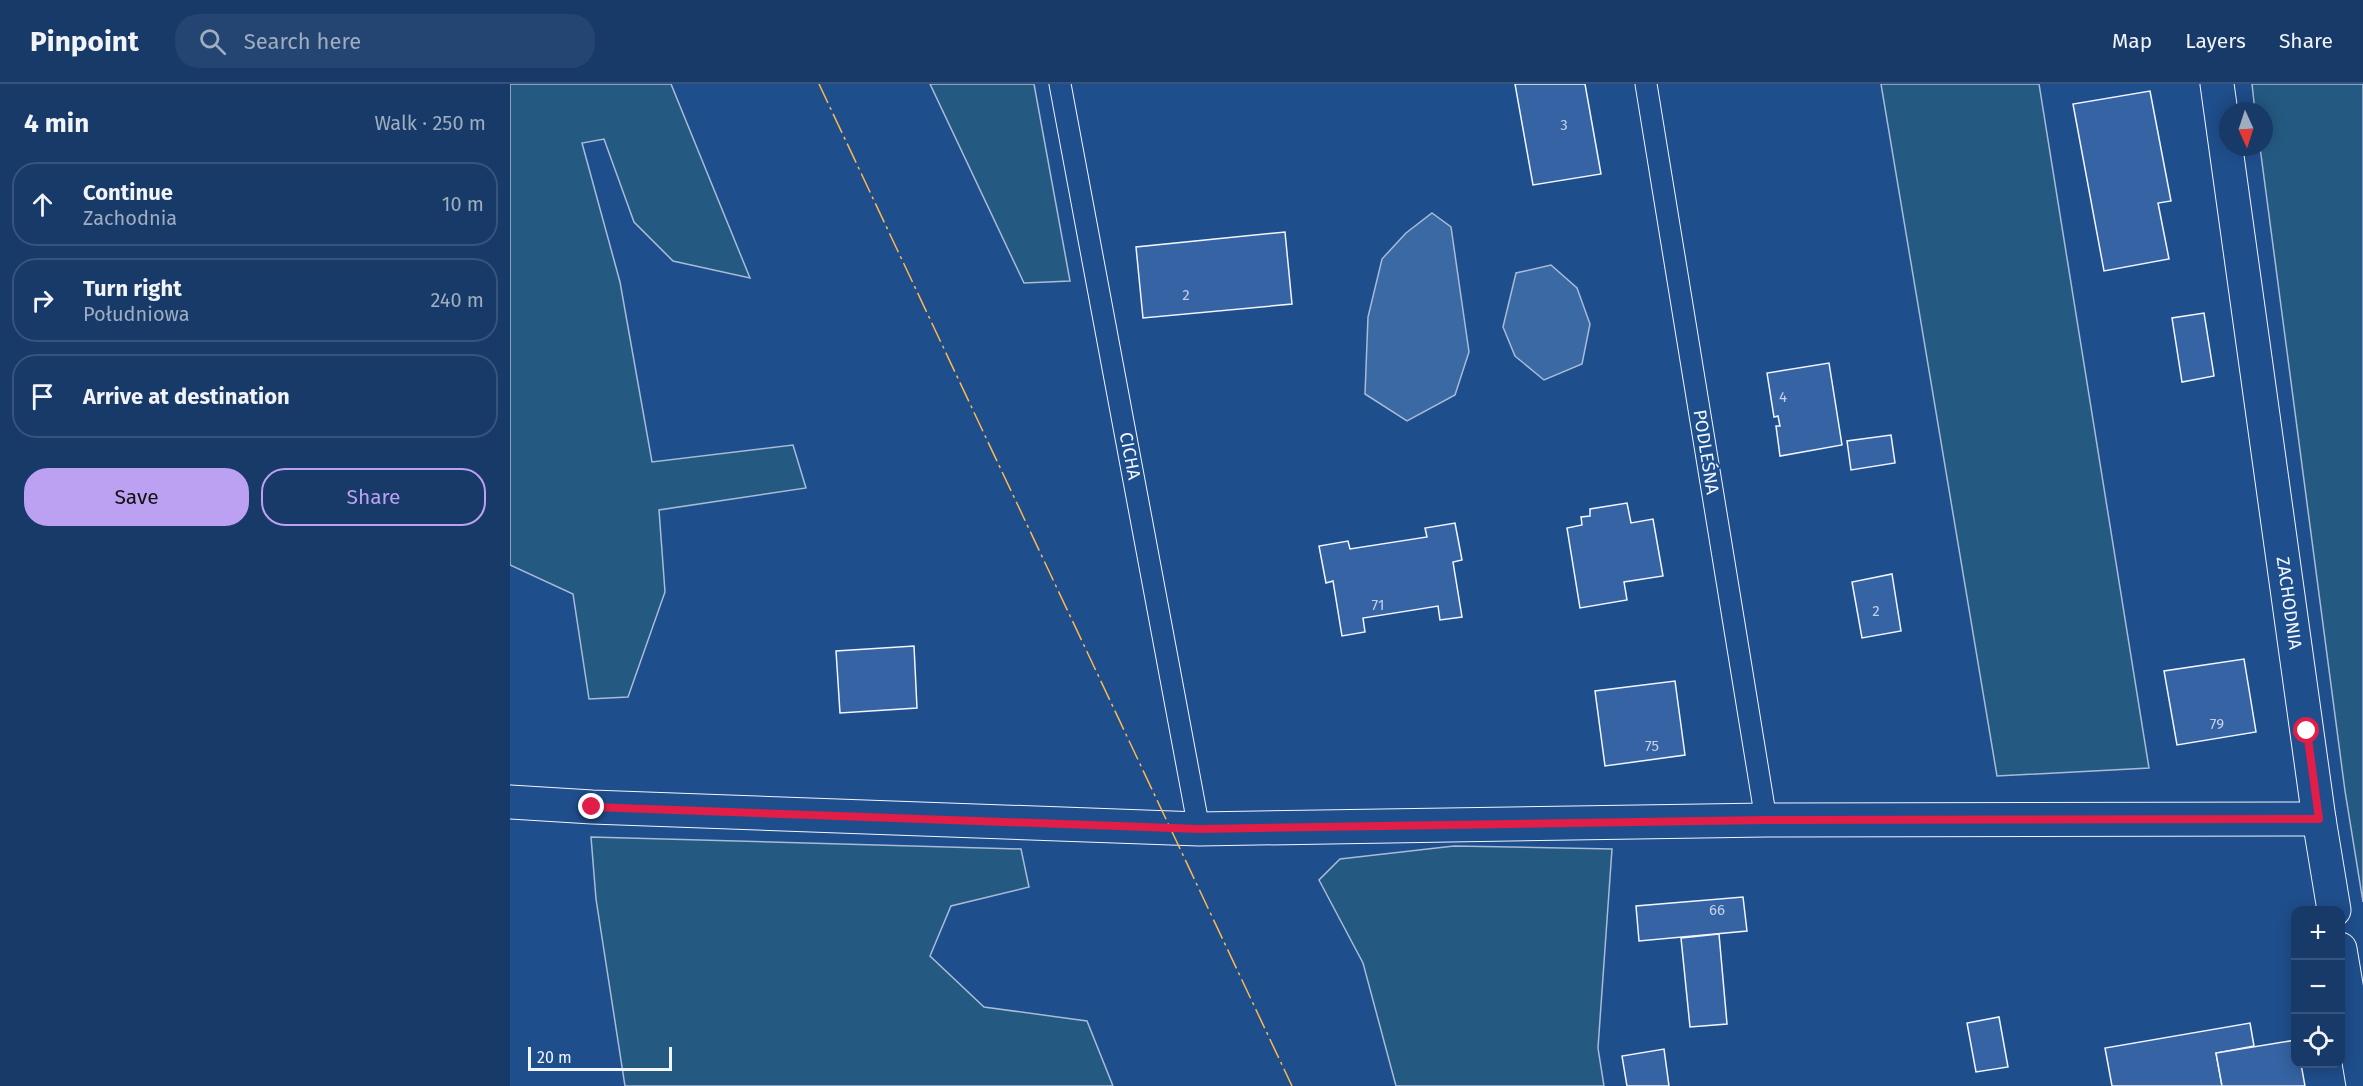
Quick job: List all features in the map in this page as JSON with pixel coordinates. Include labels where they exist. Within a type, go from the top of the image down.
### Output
[{"type":"street","name":"ZACHODNIA","points":[[2217,84],[2319,819],[2333,906]]},
{"type":"street","points":[[510,802],[1199,829],[1766,820],[2319,819]]},
{"type":"street","points":[[2342,960],[2363,1085]]},
{"type":"lane","name":"CICHA","points":[[1060,84],[1199,829]]},
{"type":"lane","name":"PODLEŚNA","points":[[1646,84],[1766,820]]},
{"type":"shaded area","points":[[510,84],[671,84],[750,278],[673,261],[634,222],[604,139],[582,143],[620,282],[652,462],[793,445],[806,488],[659,510],[665,592],[628,697],[589,699],[573,594],[510,565]]},
{"type":"shaded area","points":[[930,84],[1034,84],[1070,281],[1024,283]]},
{"type":"shaded area","points":[[1881,84],[2039,84],[2149,768],[1997,776]]},
{"type":"shaded area","points":[[2252,84],[2363,84],[2363,902],[2345,791],[2261,156],[2273,156],[2273,102],[2254,102]]},
{"type":"shaded area","points":[[1432,213],[1451,227],[1469,352],[1455,395],[1407,421],[1365,394],[1368,317],[1382,259],[1406,233]]},
{"type":"shaded area","points":[[1551,265],[1577,288],[1590,324],[1582,364],[1544,380],[1515,356],[1503,327],[1516,273]]},
{"type":"shaded area","points":[[591,837],[1021,849],[1029,887],[951,906],[930,956],[984,1007],[1087,1021],[1113,1086],[625,1086],[596,899]]},
{"type":"shaded area","points":[[1454,846],[1612,849],[1598,1048],[1604,1086],[1396,1086],[1363,963],[1319,880],[1340,859]]},
{"type":"building","points":[[1515,84],[1585,84],[1601,174],[1533,185]]},
{"type":"building","points":[[2150,91],[2171,201],[2158,203],[2169,259],[2104,271],[2073,104]]},
{"type":"building","points":[[1285,232],[1292,304],[1143,318],[1136,247]]},
{"type":"building","points":[[2204,313],[2214,376],[2182,382],[2172,318]]},
{"type":"building","points":[[1829,363],[1842,445],[1780,456],[1776,426],[1780,426],[1778,416],[1774,417],[1767,373]]},
{"type":"building","points":[[1891,435],[1895,463],[1851,470],[1847,441]]},
{"type":"building","points":[[1627,503],[1631,523],[1653,519],[1663,576],[1624,582],[1627,600],[1580,608],[1567,528],[1582,525],[1581,517],[1590,516],[1590,509]]},
{"type":"building","points":[[1455,523],[1462,560],[1453,562],[1462,617],[1440,620],[1438,606],[1363,618],[1365,632],[1342,636],[1333,581],[1326,583],[1319,546],[1348,541],[1350,549],[1427,537],[1425,528]]},
{"type":"building","points":[[1892,574],[1901,631],[1862,638],[1852,582]]},
{"type":"building","points":[[914,646],[917,708],[840,713],[836,651]]},
{"type":"building","points":[[2244,659],[2256,732],[2177,745],[2164,671]]},
{"type":"building","points":[[1675,681],[1685,755],[1605,766],[1595,691]]},
{"type":"building","points":[[1743,897],[1747,931],[1639,941],[1636,906]]},
{"type":"building","points":[[1719,934],[1727,1024],[1690,1027],[1681,938]]},
{"type":"building","points":[[1999,1017],[2008,1067],[1976,1072],[1967,1023]]},
{"type":"building","points":[[2250,1023],[2254,1046],[2216,1053],[2222,1086],[2112,1086],[2105,1048]]},
{"type":"building","points":[[2291,1041],[2291,1068],[2302,1068],[2305,1086],[2222,1086],[2216,1053]]},
{"type":"building","points":[[1664,1049],[1669,1086],[1627,1086],[1622,1056]]},
{"type":"power","points":[[819,84],[1292,1086]]},
{"type":"route","points":[[592,807],[1199,829],[1766,820],[2319,819],[2307,731]]}]
